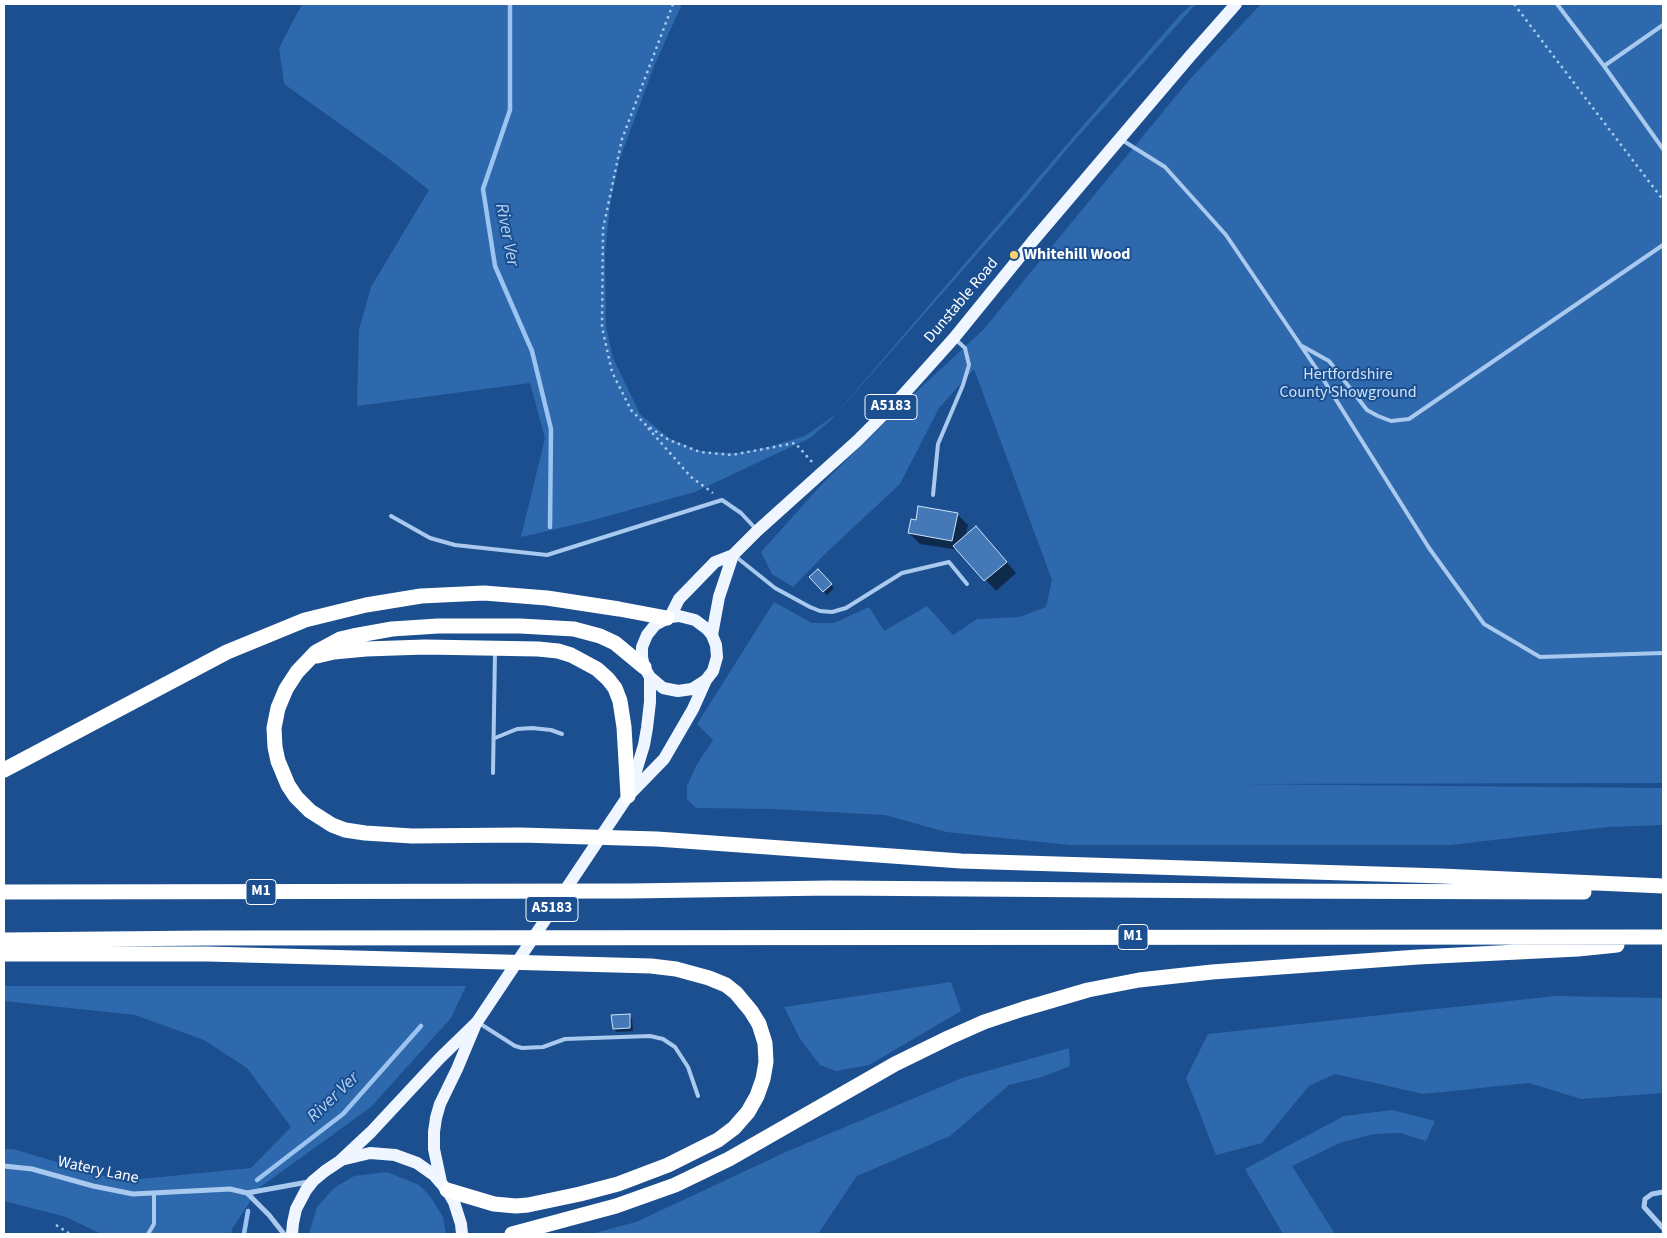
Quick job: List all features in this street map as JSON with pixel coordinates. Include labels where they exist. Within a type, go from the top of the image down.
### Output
[{"type":"highway","points":[[4,770],[227,652],[305,620],[366,605],[422,596],[484,593],[547,598],[668,618]]},
{"type":"highway","points":[[647,672],[615,643],[591,633],[566,628],[438,626],[382,630],[340,639],[323,647],[297,672],[286,689],[278,708],[274,728],[275,747],[285,780],[296,797],[310,811],[332,825],[346,830],[365,833],[412,836],[520,835],[656,839],[961,861],[1441,876],[1663,886]]},
{"type":"highway","points":[[308,660],[325,654],[366,649],[425,647],[495,647],[547,649],[564,652],[597,668],[608,679],[620,701],[623,712],[628,796]]},
{"type":"highway","name":"M1","points":[[4,892],[630,892],[840,888],[1663,892]]},
{"type":"highway","name":"M1","points":[[4,940],[481,937],[1663,937]]},
{"type":"highway","points":[[512,1234],[616,1206],[675,1185],[729,1159],[896,1064],[948,1038],[984,1022],[1088,990],[1139,980],[1212,972],[1418,957],[1578,950],[1663,941]]},
{"type":"highway","points":[[4,954],[208,954],[651,966],[693,972],[726,985],[745,1002],[758,1024],[766,1053],[761,1087],[748,1112],[734,1128],[725,1136],[695,1152],[618,1184],[580,1194],[516,1206],[486,1202],[444,1186]]},
{"type":"main road","name":"Dunstable Road","points":[[668,618],[679,599],[715,562],[733,555],[857,441],[902,396],[954,338],[1032,242],[1236,4]]},
{"type":"main road","name":"Dunstable Road","points":[[712,635],[719,597],[733,555]]},
{"type":"main road","points":[[679,616],[702,623],[712,635],[716,645],[717,657],[713,671],[706,680],[692,689],[678,691],[663,688],[647,672],[642,657],[642,647],[647,635],[655,625],[668,618],[679,616]]},
{"type":"main road","name":"A5183","points":[[628,796],[644,746],[647,728],[650,702],[647,672]]},
{"type":"main road","name":"A5183","points":[[340,1161],[371,1132],[476,1022],[628,796],[664,759],[693,708],[706,680]]},
{"type":"main road","name":"A5183","points":[[444,1186],[434,1149],[436,1118],[440,1104],[476,1022]]},
{"type":"main road","points":[[292,1234],[296,1209],[313,1181],[340,1161],[370,1153],[395,1155],[417,1163],[444,1186],[454,1202],[462,1234]]},
{"type":"street","name":"Watery Lane","points":[[4,1166],[32,1169],[93,1186],[133,1194],[230,1189],[247,1193],[313,1181]]},
{"type":"street","points":[[1663,1192],[1652,1194],[1645,1199],[1644,1207],[1663,1228]]},
{"type":"street","points":[[247,1193],[269,1215],[284,1234]]},
{"type":"lane","points":[[1557,4],[1663,149]]},
{"type":"lane","points":[[1604,66],[1663,25]]},
{"type":"lane","points":[[1120,138],[1165,167],[1226,235],[1302,346],[1429,548],[1484,624],[1540,658],[1663,653]]},
{"type":"lane","points":[[1302,346],[1330,361],[1366,410],[1391,421],[1408,419],[1663,246]]},
{"type":"lane","points":[[933,495],[938,444],[963,385],[969,365],[965,348],[954,338]]},
{"type":"lane","points":[[391,516],[430,538],[455,545],[547,554],[722,500],[741,513],[757,531]]},
{"type":"lane","points":[[733,555],[776,588],[810,607],[832,612],[846,608],[902,573],[950,562],[967,584]]},
{"type":"lane","points":[[493,773],[495,647]]},
{"type":"lane","points":[[494,738],[517,729],[532,728],[551,730],[562,734]]},
{"type":"lane","points":[[476,1022],[516,1046],[527,1048],[543,1048],[565,1039],[650,1036],[663,1039],[675,1047],[688,1068],[698,1096]]},
{"type":"lane","points":[[148,1234],[154,1224],[154,1194]]},
{"type":"path","points":[[673,4],[622,139],[603,229],[602,327],[612,372],[631,410],[691,477],[722,500]]},
{"type":"path","points":[[1514,4],[1663,200]]},
{"type":"path","points":[[646,425],[669,440],[700,452],[732,455],[795,443],[815,465]]},
{"type":"path","points":[[56,1225],[70,1234]]},
{"type":"green space","points":[[302,4],[682,4],[655,64],[619,161],[610,206],[605,253],[606,326],[613,358],[640,414],[669,438],[696,450],[738,453],[768,447],[805,436],[835,415],[1086,122],[1181,14],[1192,4],[1196,4],[831,420],[810,438],[695,492],[586,522],[521,537],[545,438],[530,383],[357,406],[359,330],[371,287],[429,190],[284,84],[279,48]]},
{"type":"green space","name":"Hertfordshire County Showground","points":[[1261,4],[1663,4],[1663,783],[1236,784],[1663,788],[1663,825],[1608,827],[1450,845],[1070,845],[946,832],[885,815],[775,809],[696,808],[687,799],[687,786],[697,764],[713,740],[697,724],[774,602],[812,623],[834,623],[869,607],[884,631],[927,606],[953,635],[977,619],[1019,617],[1046,607],[1052,580],[974,369],[939,408],[900,484],[826,553],[793,587],[772,574],[761,552],[824,482],[983,330],[1190,79]]},
{"type":"green space","points":[[951,982],[961,1011],[869,1065],[836,1071],[820,1065],[800,1039],[784,1007]]},
{"type":"green space","points":[[4,986],[466,986],[451,1018],[371,1107],[259,1188],[232,1229],[231,1234],[101,1234],[66,1217],[4,1201],[4,1149],[13,1149],[121,1181],[251,1168],[291,1127],[247,1068],[204,1040],[135,1015],[4,1001]]},
{"type":"green space","points":[[1555,996],[1663,998],[1663,1093],[1581,1099],[1529,1083],[1423,1094],[1335,1074],[1309,1086],[1262,1143],[1216,1155],[1186,1078],[1208,1034]]},
{"type":"green space","points":[[1069,1048],[1070,1066],[1042,1077],[1009,1085],[950,1136],[857,1176],[818,1234],[591,1234],[636,1222],[788,1151],[962,1078]]},
{"type":"green space","points":[[1392,1110],[1435,1121],[1426,1141],[1400,1133],[1374,1134],[1342,1142],[1292,1166],[1335,1234],[1283,1234],[1245,1169],[1344,1116]]},
{"type":"green space","points":[[387,1172],[419,1185],[430,1196],[443,1217],[446,1234],[309,1234],[317,1207],[334,1188],[354,1176]]},
{"type":"building","points":[[918,506],[958,513],[952,541],[908,533],[911,519],[916,520]]},
{"type":"building","points":[[976,526],[1007,562],[984,581],[953,546]]},
{"type":"building","points":[[818,569],[832,584],[823,592],[809,577]]},
{"type":"building","points":[[630,1014],[630,1028],[613,1029],[611,1015]]},
{"type":"waterway","name":"River Ver","points":[[510,4],[510,110],[483,189],[495,266],[532,351],[551,429],[550,527]]},
{"type":"waterway","name":"River Ver","points":[[257,1180],[343,1114],[421,1026]]},
{"type":"waterway","name":"River Ver","points":[[244,1234],[248,1211]]},
{"type":"place","name":"Whitehill Wood","points":[[1014,255]]}]
